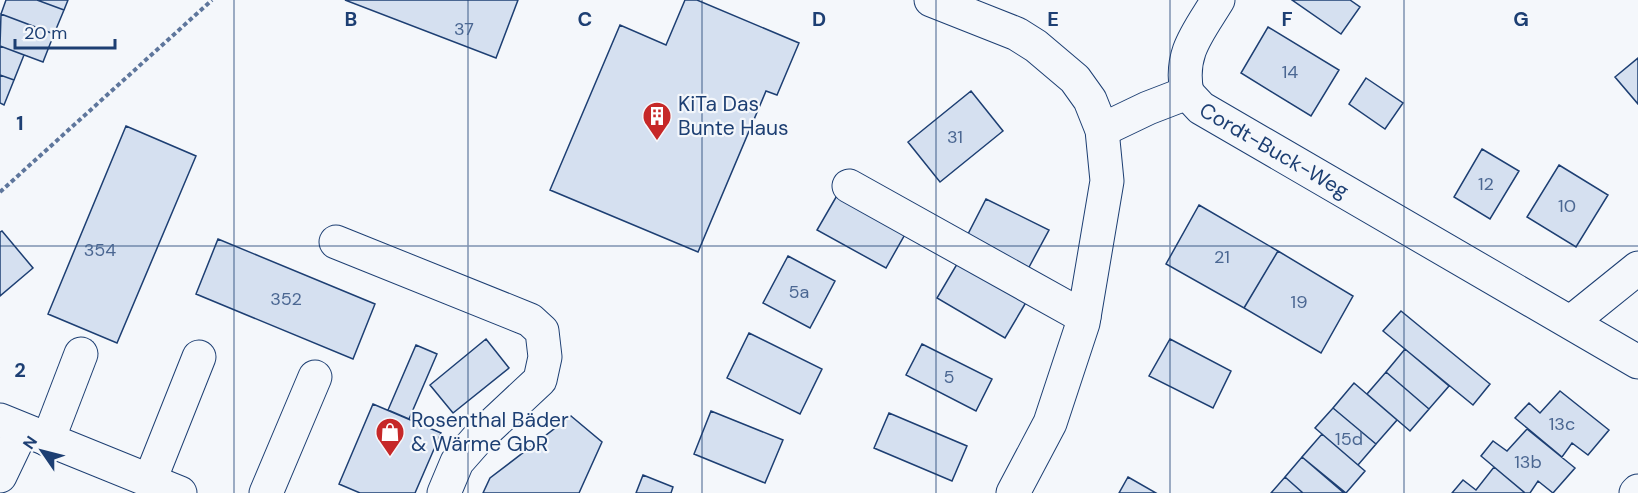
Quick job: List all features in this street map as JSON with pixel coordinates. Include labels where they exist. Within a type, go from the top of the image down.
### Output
[{"type":"street","points":[[931,0],[1017,34],[1036,46],[1075,79],[1090,100],[1102,130],[1107,181],[1084,317],[1050,423],[1014,493]]},
{"type":"street","points":[[1186,93],[1183,74],[1186,54],[1218,0]]},
{"type":"street","name":"Cordt-Buck-Weg","points":[[1102,130],[1186,93],[1201,108],[1638,362]]},
{"type":"street","points":[[849,186],[1084,317]]},
{"type":"street","points":[[336,242],[530,320],[542,331],[545,357],[540,380],[479,437],[457,462],[444,493]]},
{"type":"street","points":[[1571,322],[1638,268]]},
{"type":"street","points":[[0,476],[23,430],[81,354]]},
{"type":"street","points":[[150,480],[199,357]]},
{"type":"street","points":[[266,493],[315,376]]},
{"type":"street","points":[[23,430],[180,493]]},
{"type":"path","points":[[0,192],[212,0]]},
{"type":"building","points":[[6,0],[37,0],[64,10],[54,34],[1,14]]},
{"type":"building","points":[[37,0],[68,0],[64,10]]},
{"type":"building","points":[[345,0],[518,0],[496,58]]},
{"type":"building","name":"KiTa Das Bunte Haus","points":[[685,0],[697,0],[799,43],[777,95],[766,91],[698,252],[550,190],[620,25],[666,45]]},
{"type":"building","points":[[1292,0],[1350,0],[1360,7],[1341,34]]},
{"type":"building","points":[[1,14],[54,34],[43,62],[0,46]]},
{"type":"building","points":[[1268,27],[1339,70],[1311,116],[1241,73]]},
{"type":"building","points":[[0,46],[24,55],[14,80],[0,75]]},
{"type":"building","points":[[1638,58],[1638,104],[1615,77]]},
{"type":"building","points":[[0,75],[14,80],[4,105],[0,103]]},
{"type":"building","points":[[1366,78],[1403,103],[1385,129],[1349,104]]},
{"type":"building","points":[[971,91],[1003,131],[940,182],[908,142]]},
{"type":"building","points":[[126,126],[196,156],[117,343],[48,314]]},
{"type":"building","points":[[1482,149],[1519,171],[1490,219],[1454,197]]},
{"type":"building","points":[[1559,165],[1608,195],[1576,247],[1527,217]]},
{"type":"building","points":[[839,192],[908,229],[886,268],[817,230]]},
{"type":"building","points":[[986,199],[1049,230],[1028,269],[966,238]]},
{"type":"building","points":[[1199,205],[1278,251],[1244,308],[1166,264]]},
{"type":"building","points":[[2,231],[33,268],[0,296],[0,232]]},
{"type":"building","points":[[218,239],[375,304],[353,359],[196,294]]},
{"type":"building","points":[[1278,251],[1353,296],[1321,353],[1244,308]]},
{"type":"building","points":[[788,256],[835,281],[810,328],[763,303]]},
{"type":"building","points":[[960,259],[1028,299],[1005,338],[937,298]]},
{"type":"building","points":[[1401,311],[1490,384],[1473,405],[1383,331]]},
{"type":"building","points":[[749,333],[822,369],[800,414],[727,378]]},
{"type":"building","points":[[486,339],[509,368],[453,413],[430,385]]},
{"type":"building","points":[[1170,339],[1231,371],[1213,408],[1149,376]]},
{"type":"building","points":[[922,344],[992,379],[976,411],[906,375]]},
{"type":"building","points":[[416,345],[437,354],[409,419],[388,410]]},
{"type":"building","points":[[1405,349],[1449,386],[1429,409],[1386,372]]},
{"type":"building","points":[[1386,372],[1429,409],[1410,431],[1367,394]]},
{"type":"building","points":[[1354,383],[1397,420],[1376,444],[1333,408]]},
{"type":"building","points":[[1560,391],[1609,430],[1588,455],[1572,443],[1562,457],[1515,418],[1529,403],[1540,413]]},
{"type":"building","name":"Rosenthal Bäder & Wärme GbR","points":[[373,404],[441,433],[415,493],[360,493],[339,484]]},
{"type":"building","points":[[1333,408],[1376,444],[1358,465],[1315,428]]},
{"type":"building","points":[[711,411],[783,440],[765,483],[694,454]]},
{"type":"building","points":[[889,413],[967,446],[952,481],[874,448]]},
{"type":"building","points":[[571,416],[602,442],[579,493],[483,493],[490,478]]},
{"type":"building","points":[[1527,429],[1575,468],[1553,493],[1538,481],[1530,493],[1525,493],[1481,456],[1493,441],[1507,451]]},
{"type":"building","points":[[1322,434],[1365,471],[1346,493],[1302,457]]},
{"type":"building","points":[[1302,457],[1344,493],[1303,493],[1285,477]]},
{"type":"building","points":[[1494,467],[1525,493],[1452,493],[1463,480],[1476,490]]},
{"type":"building","points":[[643,475],[673,487],[671,493],[636,493]]},
{"type":"building","points":[[1128,477],[1156,493],[1119,493]]},
{"type":"building","points":[[1285,477],[1303,493],[1271,493]]},
{"type":"place","name":"KiTa Das Bunte Haus","points":[[657,142]]},
{"type":"place","name":"Rosenthal Bäder & Wärme GbR","points":[[390,458]]}]
